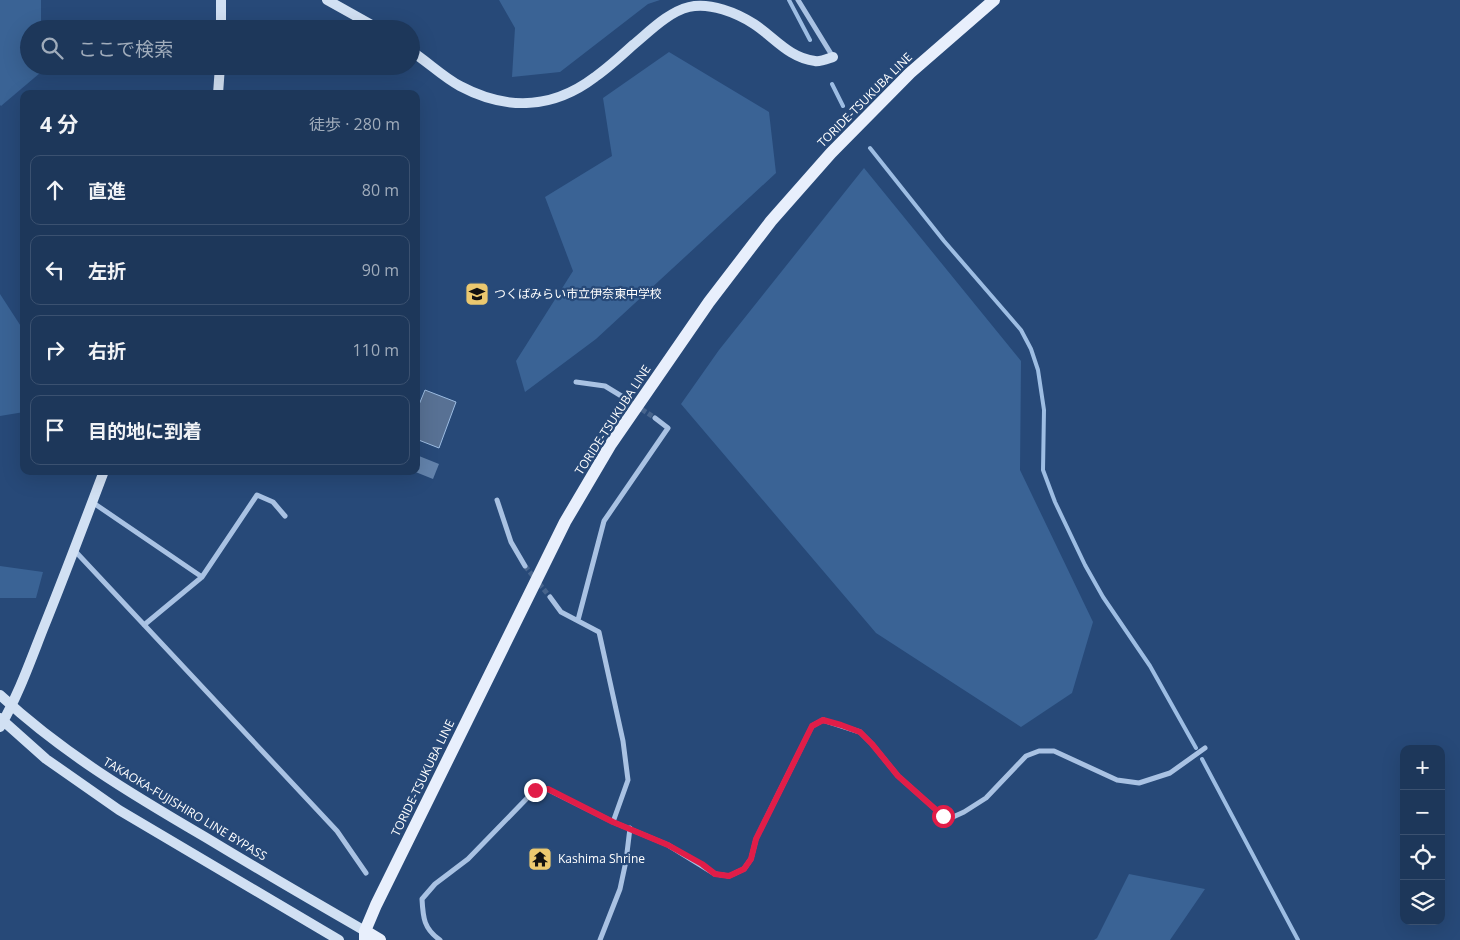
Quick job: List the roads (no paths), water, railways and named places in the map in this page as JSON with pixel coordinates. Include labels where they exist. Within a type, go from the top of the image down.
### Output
[{"type":"main road","name":"TORIDE-TSUKUBA LINE","points":[[354,940],[365,935],[416,822],[565,522],[611,444],[709,302],[771,221],[831,152],[878,104],[910,73],[994,0]]},
{"type":"main road","points":[[365,935],[380,940]]},
{"type":"street","points":[[221,0],[221,20]]},
{"type":"street","points":[[327,0],[362,20]]},
{"type":"street","points":[[420,58],[458,85],[481,96],[506,103],[532,103],[575,90],[595,77],[673,14],[689,7],[706,6],[728,12],[754,24],[780,46],[800,57],[816,62],[833,57],[798,0]]},
{"type":"street","points":[[218,90],[219,75]]},
{"type":"street","points":[[576,382],[605,386],[623,397]]},
{"type":"street","points":[[578,620],[604,521],[668,428],[655,418]]},
{"type":"street","points":[[102,475],[12,706],[1,722],[46,759],[119,810],[339,940]]},
{"type":"street","points":[[144,624],[202,577],[257,495],[273,502],[286,516]]},
{"type":"street","points":[[497,500],[511,542],[524,566]]},
{"type":"street","points":[[92,502],[202,577]]},
{"type":"street","points":[[74,551],[337,831],[366,873]]},
{"type":"street","points":[[550,597],[561,612],[599,632],[623,741],[628,780],[613,822]]},
{"type":"street","name":"TAKAOKA-FUJISHIRO LINE BYPASS","points":[[0,696],[59,743],[109,779],[365,935]]},
{"type":"street","points":[[440,940],[431,934],[423,918],[422,899],[435,884],[468,859],[535,790],[548,789],[613,822],[668,845],[702,864],[715,874],[729,876],[744,869],[751,859],[756,839],[812,726],[823,720],[860,732],[898,776],[943,816],[953,817],[986,798],[1026,756],[1040,751],[1054,750],[1117,780],[1139,783],[1170,773],[1205,748]]},
{"type":"street","points":[[600,940],[620,889],[630,828]]},
{"type":"waterway","points":[[789,0],[810,40]]},
{"type":"waterway","points":[[832,84],[843,106]]},
{"type":"waterway","points":[[870,148],[944,241],[1021,330],[1031,349],[1038,370],[1044,410],[1043,470],[1055,502],[1085,565],[1103,597],[1150,666],[1196,748]]},
{"type":"waterway","points":[[1202,759],[1298,940]]},
{"type":"tunnel","points":[[623,397],[655,418]]},
{"type":"tunnel","points":[[525,566],[550,597]]},
{"type":"place","name":"つくばみらい市立伊奈東中学校","points":[[477,294]]},
{"type":"place","name":"Kashima Shrine","points":[[540,859]]}]
